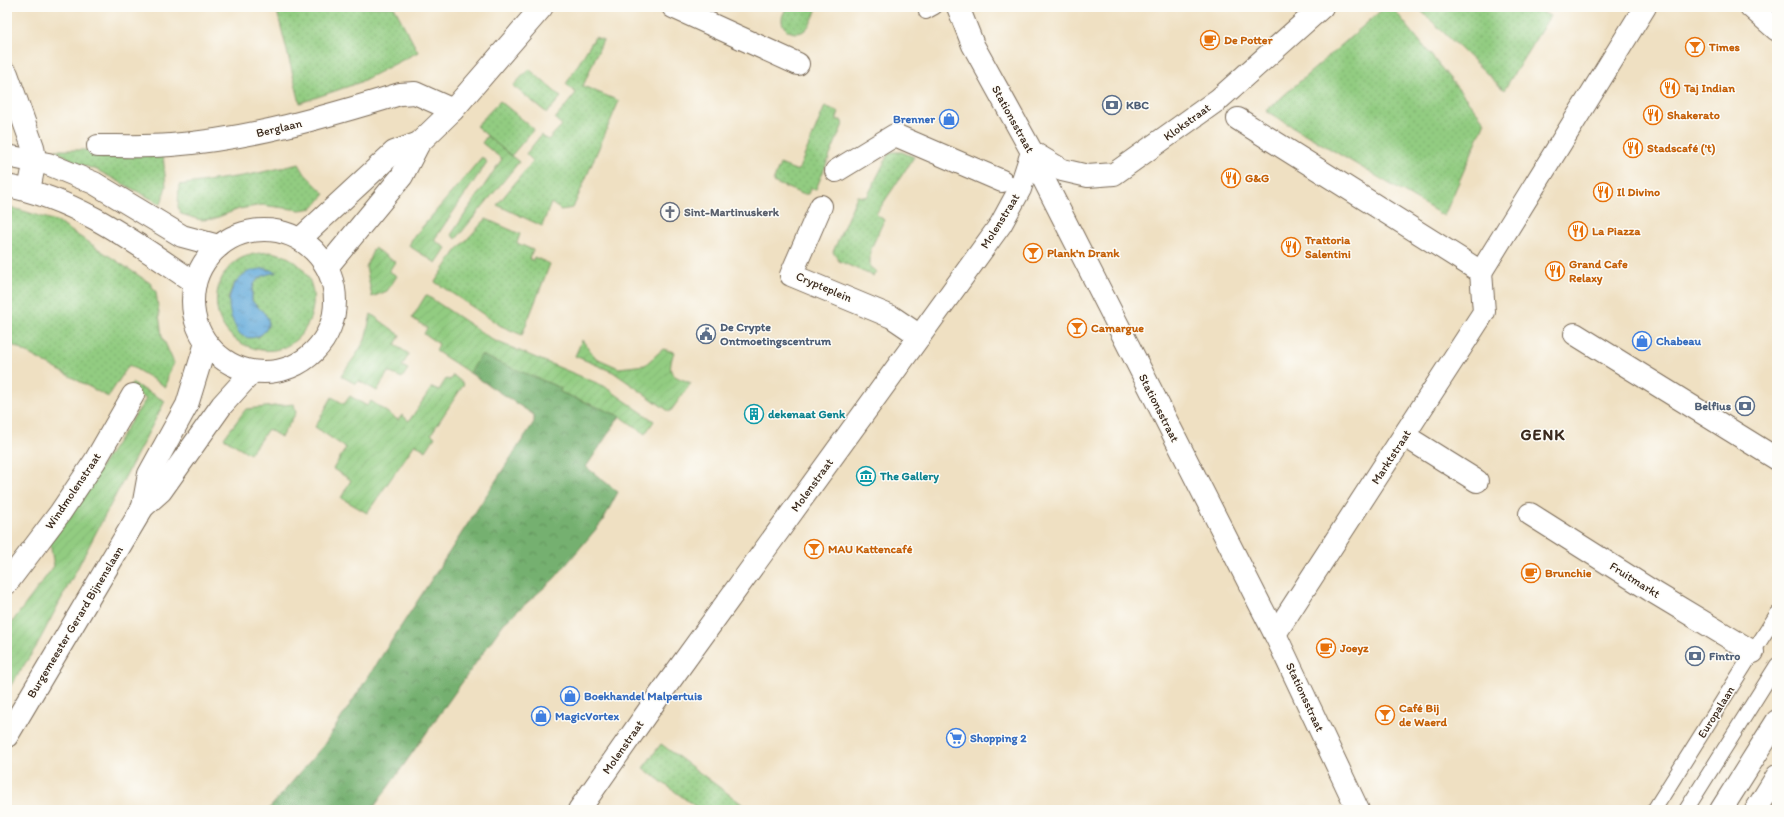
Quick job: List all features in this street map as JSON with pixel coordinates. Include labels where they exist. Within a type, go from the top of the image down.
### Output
[{"type":"street","points":[[327,267],[402,176],[419,143],[453,110],[542,7]]},
{"type":"street","points":[[673,7],[798,64]]},
{"type":"street","name":"Stationsstraat","points":[[958,7],[973,45],[1032,152],[1044,180],[1275,634],[1358,810]]},
{"type":"street","name":"Klokstraat","points":[[1032,152],[1062,170],[1088,176],[1114,174],[1219,99],[1322,7]]},
{"type":"street","points":[[1238,119],[1481,272],[1645,7]]},
{"type":"street","points":[[1751,7],[1777,30]]},
{"type":"street","points":[[7,74],[33,147],[35,160],[29,190]]},
{"type":"street","name":"Berglaan","points":[[98,146],[171,145],[249,135],[300,124],[400,94],[415,93],[453,110]]},
{"type":"street","points":[[836,171],[895,135],[1002,181]]},
{"type":"street","points":[[300,239],[394,152],[419,143]]},
{"type":"street","name":"Molenstraat","points":[[579,810],[656,700],[1001,224],[1020,188],[1032,152]]},
{"type":"street","points":[[7,156],[35,160],[48,164],[94,183],[182,236],[219,246]]},
{"type":"street","points":[[7,186],[29,190],[78,209],[195,283]]},
{"type":"street","name":"Crypteplein","points":[[821,206],[791,275],[892,317],[920,336]]},
{"type":"street","points":[[273,230],[300,239],[315,251],[327,267],[335,292],[333,319],[322,343],[303,361],[278,371],[252,372],[234,366],[218,356],[206,343],[197,324],[193,304],[195,283],[204,263],[219,246],[244,233],[273,230]]},
{"type":"street","name":"Marktstraat","points":[[1275,634],[1405,436],[1484,312],[1481,272]]},
{"type":"street","points":[[1575,334],[1777,458]]},
{"type":"street","name":"Burgemeester Gerard Bijnenslaan","points":[[143,507],[149,474],[187,405],[206,343]]},
{"type":"street","name":"Burgemeester Gerard Bijnenslaan","points":[[7,736],[143,507],[161,491],[222,405],[252,372]]},
{"type":"street","name":"Windmolenstraat","points":[[7,583],[60,513],[95,461],[133,396]]},
{"type":"street","points":[[1405,436],[1477,481]]},
{"type":"street","name":"Fruitmarkt","points":[[1530,514],[1642,585],[1747,648]]},
{"type":"street","points":[[1721,810],[1777,722]]},
{"type":"street","points":[[1756,810],[1777,776]]},
{"type":"lane","name":"Europalaan","points":[[1654,810],[1747,648],[1777,614]]},
{"type":"lane","points":[[1686,810],[1777,665]]},
{"type":"green space","points":[[276,7],[394,7],[418,52],[358,83],[300,103]]},
{"type":"green space","points":[[787,7],[817,7],[814,16],[805,30],[794,33],[787,30],[782,23],[782,16]]},
{"type":"green space","points":[[1385,7],[1392,7],[1485,122],[1444,216],[1266,111]]},
{"type":"green space","points":[[1417,7],[1533,7],[1550,16],[1504,90]]},
{"type":"green space","points":[[595,37],[603,40],[583,86],[619,101],[573,208],[561,210],[551,203],[542,226],[497,205],[533,161],[526,154],[541,135],[548,140],[562,125],[555,119],[576,93],[566,84]]},
{"type":"green space","points":[[529,69],[561,97],[547,113],[513,86]]},
{"type":"green space","points":[[500,101],[534,129],[511,156],[476,126]]},
{"type":"green space","points":[[825,106],[839,112],[837,120],[841,120],[843,124],[816,189],[810,189],[808,194],[802,194],[773,182],[780,164],[798,171]]},
{"type":"green space","points":[[487,136],[519,162],[456,239],[451,235],[502,159],[482,143]]},
{"type":"green space","points":[[55,150],[93,150],[102,158],[163,154],[166,186],[161,204],[97,170],[79,164]]},
{"type":"green space","points":[[902,152],[914,157],[876,214],[884,220],[870,251],[870,267],[877,272],[873,276],[839,261],[833,252],[857,196],[867,197],[889,153]]},
{"type":"green space","points":[[482,157],[487,162],[434,240],[446,248],[436,263],[409,246],[412,239]]},
{"type":"green space","points":[[299,164],[305,174],[325,194],[313,208],[300,210],[262,205],[239,209],[213,219],[201,220],[181,214],[178,207],[179,185],[249,175]]},
{"type":"green space","points":[[7,206],[56,221],[150,283],[156,292],[162,336],[174,363],[168,375],[166,387],[129,365],[108,397],[7,342]]},
{"type":"green space","points":[[486,219],[520,234],[517,243],[533,250],[529,259],[533,260],[534,257],[550,264],[522,335],[501,326],[435,282],[456,251]]},
{"type":"green space","points":[[374,248],[395,262],[389,271],[397,276],[387,291],[372,297],[366,267]]},
{"type":"green space","points":[[270,252],[285,256],[301,268],[311,283],[313,300],[310,318],[302,333],[289,345],[273,350],[253,348],[244,345],[233,337],[224,327],[220,319],[216,300],[220,282],[231,266],[246,256]],"holes":[[[276,272],[264,275],[256,280],[254,284],[252,301],[264,314],[267,322],[267,326],[259,337],[228,299],[233,285],[247,273]]]},
{"type":"green space","points":[[426,295],[493,340],[604,386],[654,421],[645,434],[620,416],[560,392],[561,388],[481,355],[470,373],[436,351],[439,344],[424,334],[427,328],[412,318]]},
{"type":"green space","points":[[371,314],[400,335],[395,345],[409,354],[402,366],[408,369],[402,378],[388,372],[377,391],[359,381],[356,384],[341,376],[365,340]]},
{"type":"green space","points":[[582,340],[596,358],[619,368],[645,365],[663,349],[674,352],[671,366],[672,374],[691,383],[670,412],[613,372],[575,356]]},
{"type":"green space","points":[[481,354],[561,388],[560,392],[620,416],[586,467],[618,492],[602,522],[554,579],[504,623],[372,810],[268,810],[323,746],[534,422],[534,415],[470,373]]},
{"type":"green space","points":[[453,375],[464,384],[431,434],[435,437],[426,451],[415,444],[367,513],[341,498],[351,480],[333,469],[346,448],[315,427],[332,397],[344,404],[350,396],[367,406],[371,401],[398,420],[402,415],[409,421],[432,387],[439,390],[446,379],[450,380]]},
{"type":"green space","points":[[132,383],[165,401],[36,647],[7,691],[7,629],[54,566],[50,543],[146,399],[129,389]]},
{"type":"green space","points":[[294,404],[296,413],[281,437],[268,429],[250,454],[224,438],[246,409]]},
{"type":"green space","points":[[661,744],[750,810],[700,810],[643,768]]},
{"type":"water","points":[[264,268],[277,272],[260,277],[257,280],[253,288],[252,301],[267,316],[268,324],[267,328],[261,335],[247,338],[240,334],[234,323],[229,308],[230,295],[236,283],[246,273]]},
{"type":"place","name":"De Potter","points":[[1210,40]]},
{"type":"place","name":"Times","points":[[1695,47]]},
{"type":"place","name":"Taj Indian","points":[[1670,88]]},
{"type":"place","name":"KBC","points":[[1112,105]]},
{"type":"place","name":"Shakerato","points":[[1653,115]]},
{"type":"place","name":"Brenner","points":[[949,119]]},
{"type":"place","name":"Stadscafé ('t)","points":[[1633,148]]},
{"type":"place","name":"G&G","points":[[1231,178]]},
{"type":"place","name":"Il Divino","points":[[1603,192]]},
{"type":"place","name":"Sint-Martinuskerk","points":[[670,212]]},
{"type":"place","name":"La Piazza","points":[[1578,231]]},
{"type":"place","name":"Trattoria Salentini","points":[[1291,247]]},
{"type":"place","name":"Plank'n Drank","points":[[1033,253]]},
{"type":"place","name":"Grand Cafe Relaxy","points":[[1555,271]]},
{"type":"place","name":"Camargue","points":[[1077,328]]},
{"type":"place","name":"De Crypte Ontmoetingscentrum","points":[[706,334]]},
{"type":"place","name":"Chabeau","points":[[1642,341]]},
{"type":"place","name":"Belfius","points":[[1745,406]]},
{"type":"place","name":"dekenaat Genk","points":[[754,414]]},
{"type":"place","name":"The Gallery","points":[[866,476]]},
{"type":"place","name":"MAU Kattencafé","points":[[814,549]]},
{"type":"place","name":"Brunchie","points":[[1531,573]]},
{"type":"place","name":"Joeyz","points":[[1326,648]]},
{"type":"place","name":"Fintro","points":[[1695,656]]},
{"type":"place","name":"Boekhandel Malpertuis","points":[[570,696]]},
{"type":"place","name":"Café Bij de Waerd","points":[[1385,715]]},
{"type":"place","name":"MagicVortex","points":[[541,716]]},
{"type":"place","name":"Shopping 2","points":[[956,738]]},
{"type":"district","name":"GENK","points":[[1543,434]]}]
